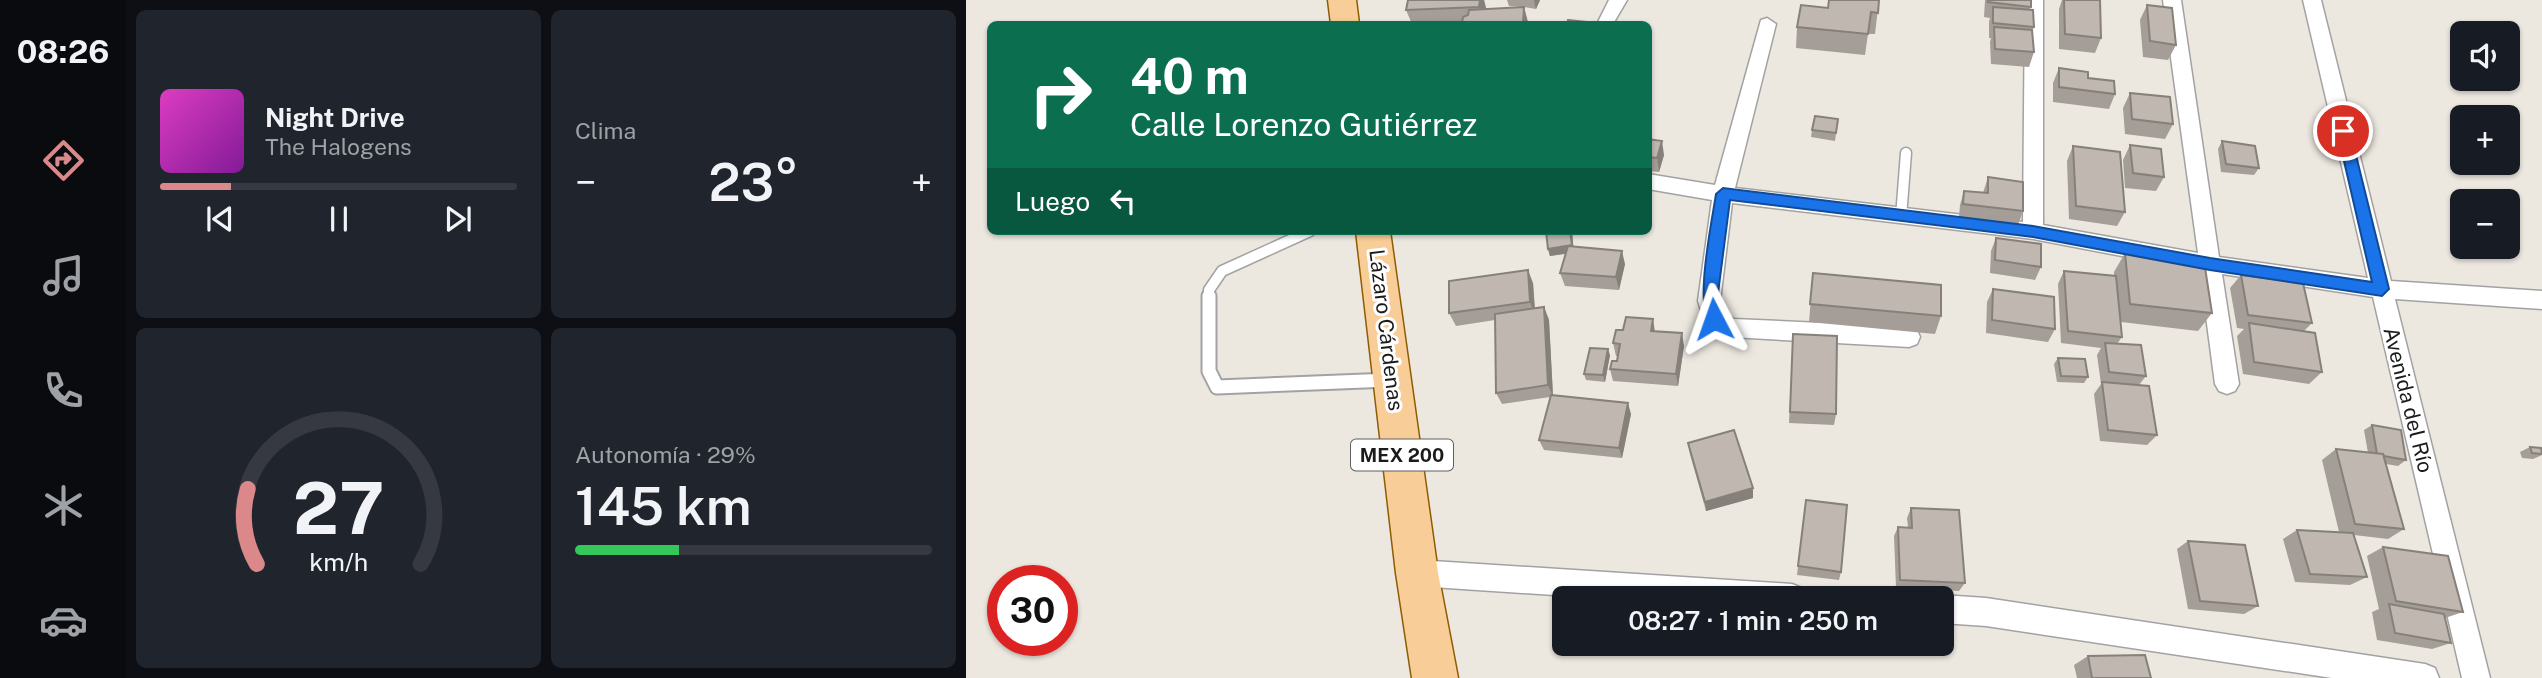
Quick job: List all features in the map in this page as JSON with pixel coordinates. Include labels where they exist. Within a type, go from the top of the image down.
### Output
[{"type":"main road","points":[[1342,0],[1345,21]]},
{"type":"main road","name":"Lázaro Cárdenas","points":[[1374,235],[1417,573],[1435,678]]},
{"type":"street","points":[[1607,21],[1619,0]]},
{"type":"street","points":[[2033,232],[2034,0]]},
{"type":"street","points":[[2172,0],[2227,384]]},
{"type":"street","name":"Avenida del Río","points":[[2312,0],[2476,678]]},
{"type":"street","points":[[1766,24],[1723,194],[1709,301],[1714,319],[1731,328],[1909,337]]},
{"type":"street","points":[[1652,182],[1723,194],[2033,232],[2210,264],[2382,289],[2542,300]]},
{"type":"street","points":[[1417,573],[1612,586]]},
{"type":"street","points":[[1954,610],[1986,612],[2425,678]]},
{"type":"lane","points":[[1901,217],[1906,153]]},
{"type":"lane","points":[[1301,235],[1222,271],[1209,290],[1209,372],[1217,387],[1392,380]]},
{"type":"building","points":[[1408,0],[1480,0],[1479,7],[1406,10]]},
{"type":"building","points":[[1829,0],[1879,0],[1878,13],[1871,12],[1868,34],[1797,27],[1801,5],[1828,8]]},
{"type":"building","points":[[2031,0],[2031,7],[1988,2]]},
{"type":"building","points":[[2064,0],[2100,0],[2101,38],[2065,34]]},
{"type":"building","points":[[2147,5],[2172,8],[2176,45],[2150,41]]},
{"type":"building","points":[[1524,7],[1523,21],[1462,21],[1469,10]]},
{"type":"building","points":[[1993,7],[2033,10],[2034,27],[1993,23]]},
{"type":"building","points":[[1994,27],[2032,30],[2034,52],[1995,49]]},
{"type":"building","points":[[2059,68],[2088,72],[2088,78],[2114,81],[2115,94],[2059,87]]},
{"type":"building","points":[[2130,93],[2170,97],[2173,124],[2132,119]]},
{"type":"building","points":[[1815,116],[1838,119],[1836,133],[1812,130]]},
{"type":"building","points":[[1652,140],[1662,141],[1657,158],[1652,157]]},
{"type":"building","points":[[2222,141],[2255,146],[2259,168],[2226,164]]},
{"type":"building","points":[[2130,145],[2161,149],[2164,177],[2133,173]]},
{"type":"building","points":[[2073,146],[2120,152],[2125,212],[2076,206]]},
{"type":"building","points":[[1988,177],[2023,182],[2023,211],[1963,204],[1964,191],[1988,193]]},
{"type":"building","points":[[1546,235],[1571,235],[1572,245],[1548,249]]},
{"type":"building","points":[[1996,238],[2041,244],[2041,267],[1995,260]]},
{"type":"building","points":[[1568,246],[1622,251],[1616,277],[1560,273]]},
{"type":"building","points":[[2125,253],[2204,261],[2212,313],[2130,304]]},
{"type":"building","points":[[1528,270],[1530,302],[1449,313],[1449,281]]},
{"type":"building","points":[[2064,271],[2116,276],[2122,337],[2068,331]]},
{"type":"building","points":[[1813,273],[1941,285],[1941,316],[1810,304]]},
{"type":"building","points":[[2241,275],[2303,283],[2312,323],[2248,315]]},
{"type":"building","points":[[1993,289],[2054,297],[2055,329],[1992,320]]},
{"type":"building","points":[[1544,307],[1548,385],[1496,393],[1495,314]]},
{"type":"building","points":[[1626,317],[1653,319],[1651,331],[1682,333],[1676,374],[1610,369],[1612,361],[1617,361],[1620,344],[1613,343],[1616,330],[1623,330]]},
{"type":"building","points":[[2249,323],[2315,333],[2322,372],[2254,362]]},
{"type":"building","points":[[1793,334],[1837,336],[1836,414],[1790,412]]},
{"type":"building","points":[[2105,343],[2141,345],[2146,376],[2109,372]]},
{"type":"building","points":[[1590,348],[1608,349],[1603,375],[1584,374]]},
{"type":"building","points":[[2058,358],[2085,359],[2088,377],[2061,376]]},
{"type":"building","points":[[2102,382],[2149,386],[2157,435],[2108,430]]},
{"type":"building","points":[[1551,395],[1628,403],[1619,448],[1539,440]]},
{"type":"building","points":[[2372,425],[2401,430],[2406,460],[2377,454]]},
{"type":"building","points":[[1734,430],[1753,488],[1705,502],[1688,443]]},
{"type":"building","points":[[2530,447],[2541,448],[2542,454],[2532,453]]},
{"type":"building","points":[[2336,449],[2383,454],[2404,529],[2355,524]]},
{"type":"building","points":[[1806,500],[1847,505],[1841,572],[1798,566]]},
{"type":"building","points":[[1911,508],[1959,510],[1965,583],[1900,580],[1898,527],[1912,528]]},
{"type":"building","points":[[2297,530],[2353,533],[2367,577],[2310,574]]},
{"type":"building","points":[[2188,541],[2245,545],[2258,606],[2200,601]]},
{"type":"building","points":[[2383,547],[2448,556],[2463,612],[2396,601]]},
{"type":"building","points":[[2389,604],[2444,614],[2451,643],[2395,633]]},
{"type":"building","points":[[2145,655],[2151,678],[2092,678],[2088,656]]},
{"type":"route","points":[[1714,319],[1709,301],[1723,194],[2033,232],[2210,264],[2382,289],[2343,131]]}]
